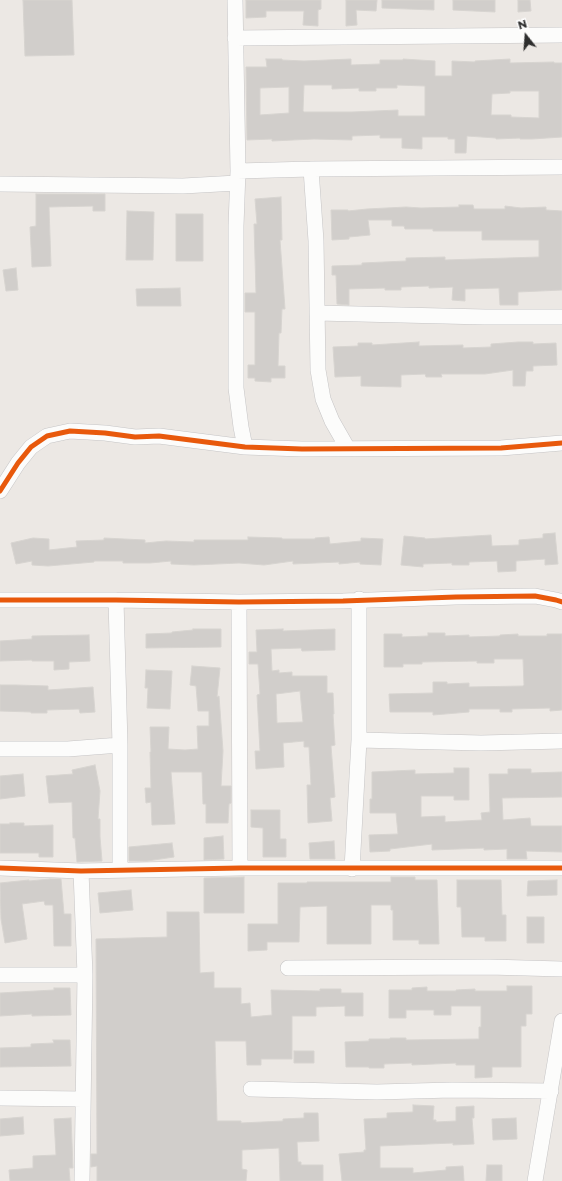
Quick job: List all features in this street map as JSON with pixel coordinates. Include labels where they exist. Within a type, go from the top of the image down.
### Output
[{"type":"street","points":[[235,0],[237,177],[236,388],[245,447]]},
{"type":"street","points":[[235,38],[562,35]]},
{"type":"street","points":[[0,184],[183,186],[237,177],[311,169],[562,167]]},
{"type":"street","points":[[311,169],[316,241],[318,370],[323,399],[332,421],[348,449]]},
{"type":"street","points":[[317,313],[485,317],[562,317]]},
{"type":"street","points":[[0,491],[18,463],[31,447],[47,436],[70,431],[135,436],[159,436],[245,447],[302,449],[502,448],[562,443]]},
{"type":"street","points":[[0,600],[239,602],[535,596],[562,602]]},
{"type":"street","points":[[352,869],[358,740],[359,599]]},
{"type":"street","points":[[116,600],[120,745],[120,870]]},
{"type":"street","points":[[239,602],[240,868]]},
{"type":"street","points":[[358,740],[481,743],[562,741]]},
{"type":"street","points":[[0,749],[68,749],[120,745]]},
{"type":"street","points":[[0,868],[81,871],[240,868],[562,868]]},
{"type":"street","points":[[81,871],[85,975],[82,1181]]},
{"type":"street","points":[[288,968],[489,967],[562,970]]},
{"type":"street","points":[[0,975],[85,975]]},
{"type":"street","points":[[535,1181],[562,1021]]},
{"type":"street","points":[[251,1089],[354,1092],[452,1090],[551,1091]]},
{"type":"street","points":[[0,1098],[83,1099]]},
{"type":"building","points":[[23,0],[72,0],[74,55],[25,56]]},
{"type":"building","points":[[246,0],[321,0],[321,9],[318,10],[318,26],[303,25],[304,11],[266,11],[266,17],[246,18]]},
{"type":"building","points":[[346,0],[377,0],[376,11],[356,10],[357,25],[346,26]]},
{"type":"building","points":[[382,0],[434,0],[434,10],[382,8]]},
{"type":"building","points":[[453,0],[495,0],[495,12],[453,10]]},
{"type":"building","points":[[518,0],[530,0],[531,11],[518,12]]},
{"type":"building","points":[[266,59],[304,61],[351,59],[351,65],[380,64],[380,60],[403,59],[435,61],[435,76],[452,76],[452,61],[475,62],[510,59],[510,63],[562,63],[562,137],[496,139],[467,136],[466,153],[455,153],[455,139],[448,139],[448,137],[422,137],[422,149],[402,148],[402,138],[380,138],[380,135],[352,136],[352,140],[247,140],[246,67],[267,67]],"holes":[[[304,85],[332,85],[332,89],[359,88],[359,91],[376,91],[376,88],[397,88],[397,85],[425,86],[425,116],[398,116],[398,110],[304,112]],[[289,87],[289,113],[260,115],[260,88]],[[510,91],[539,91],[539,118],[511,117],[511,115],[491,115],[492,94],[510,93]]]},
{"type":"building","points":[[36,194],[105,194],[105,211],[93,211],[93,206],[49,207],[51,266],[32,267],[30,227],[36,226]]},
{"type":"building","points":[[281,197],[282,240],[280,240],[285,309],[282,309],[281,333],[279,333],[278,366],[285,366],[285,378],[271,378],[271,382],[255,381],[255,378],[248,378],[248,365],[255,365],[255,312],[245,312],[245,293],[256,293],[254,224],[257,224],[255,199]]},
{"type":"building","points":[[459,205],[473,205],[474,209],[505,209],[505,206],[521,208],[546,207],[546,210],[562,211],[562,290],[518,292],[518,305],[500,305],[499,288],[465,289],[465,301],[452,300],[453,287],[401,287],[401,290],[385,290],[385,288],[349,289],[349,305],[337,304],[336,275],[332,275],[332,266],[406,261],[406,258],[445,257],[445,260],[539,257],[539,240],[482,240],[482,231],[433,231],[433,229],[405,229],[404,226],[392,226],[392,220],[368,220],[370,235],[349,237],[349,239],[332,240],[331,210],[348,211],[406,207],[459,207]]},
{"type":"building","points":[[127,211],[154,212],[153,260],[126,260]]},
{"type":"building","points":[[176,214],[203,214],[203,261],[176,261]]},
{"type":"building","points":[[16,268],[18,290],[6,291],[3,270]]},
{"type":"building","points":[[180,288],[181,306],[137,306],[136,289]]},
{"type":"building","points":[[419,342],[419,346],[463,345],[463,348],[491,347],[491,344],[518,342],[533,342],[533,344],[556,343],[557,365],[533,366],[533,371],[526,371],[525,386],[513,386],[513,370],[485,374],[441,374],[442,377],[426,377],[425,374],[401,375],[401,387],[361,386],[361,376],[335,377],[333,347],[358,346],[358,343],[372,343],[372,345]]},
{"type":"building","points":[[555,533],[558,564],[545,565],[545,559],[516,561],[516,571],[498,572],[497,561],[469,562],[469,565],[452,565],[452,563],[423,564],[423,567],[401,565],[404,536],[425,539],[491,535],[492,546],[519,545],[519,540],[543,538],[543,534]]},
{"type":"building","points":[[248,537],[315,539],[329,537],[330,544],[361,541],[361,538],[383,539],[381,565],[360,564],[360,562],[339,564],[339,562],[293,564],[293,561],[264,565],[239,563],[194,565],[171,564],[171,561],[123,563],[123,561],[94,561],[48,566],[32,565],[32,561],[16,564],[11,543],[33,538],[49,539],[49,550],[77,547],[76,541],[104,540],[104,538],[145,540],[145,543],[166,541],[194,542],[194,540],[248,540]]},
{"type":"building","points":[[193,629],[221,629],[221,647],[146,648],[146,634],[172,633]]},
{"type":"building","points":[[283,629],[283,631],[335,629],[335,650],[302,651],[301,648],[271,649],[272,671],[279,670],[279,673],[292,672],[292,676],[327,676],[327,693],[333,693],[334,714],[335,745],[331,746],[335,797],[330,798],[332,821],[308,823],[307,785],[311,785],[309,747],[304,747],[304,741],[283,743],[284,767],[256,769],[255,751],[260,751],[257,695],[260,694],[258,664],[249,664],[249,652],[257,652],[256,630]],"holes":[[[300,691],[303,722],[277,723],[276,694]]]},
{"type":"building","points":[[428,633],[445,633],[445,636],[469,635],[469,637],[518,634],[518,636],[547,636],[547,634],[562,634],[562,710],[550,711],[550,708],[512,709],[512,712],[500,712],[500,709],[469,709],[469,712],[433,715],[433,712],[390,712],[389,694],[433,693],[433,682],[447,682],[447,684],[469,683],[469,687],[524,685],[523,659],[494,659],[494,663],[477,663],[477,661],[422,662],[422,664],[403,664],[403,667],[384,667],[384,634],[402,634],[402,637],[428,636]]},
{"type":"building","points":[[89,635],[90,661],[69,662],[69,669],[54,670],[54,661],[0,661],[0,641],[32,639],[32,636]]},
{"type":"building","points":[[192,666],[220,668],[217,697],[219,696],[223,751],[221,786],[231,786],[231,803],[229,804],[228,823],[206,823],[206,804],[203,804],[202,772],[171,772],[175,824],[152,825],[151,802],[146,803],[145,788],[151,788],[150,727],[169,727],[168,749],[185,750],[198,749],[197,726],[209,726],[209,711],[198,711],[196,686],[190,685]]},
{"type":"building","points":[[146,670],[172,671],[170,709],[147,708],[148,688],[145,688]]},
{"type":"building","points":[[0,685],[48,686],[48,690],[93,687],[95,712],[80,713],[79,709],[47,710],[47,713],[0,711]]},
{"type":"building","points":[[95,765],[100,791],[98,819],[100,819],[102,861],[77,862],[75,838],[73,838],[72,802],[49,803],[46,776],[73,774],[72,770]]},
{"type":"building","points":[[454,768],[469,768],[469,800],[454,800],[454,796],[421,796],[421,817],[445,816],[445,822],[482,820],[481,813],[490,812],[489,774],[508,774],[508,769],[531,769],[531,773],[562,772],[562,797],[502,798],[503,820],[530,818],[531,826],[562,826],[562,852],[526,851],[527,859],[507,859],[507,849],[484,850],[484,848],[432,850],[432,844],[390,849],[390,851],[370,852],[369,835],[398,834],[396,813],[370,813],[370,799],[372,799],[372,772],[415,770],[415,774],[454,773]]},
{"type":"building","points":[[23,774],[25,796],[0,799],[0,776]]},
{"type":"building","points":[[251,810],[280,810],[280,839],[286,839],[286,857],[263,857],[263,828],[251,827]]},
{"type":"building","points":[[24,823],[24,826],[53,825],[53,857],[39,857],[39,853],[0,853],[0,824]]},
{"type":"building","points":[[223,836],[224,859],[204,860],[204,838]]},
{"type":"building","points":[[334,841],[335,859],[310,859],[309,843]]},
{"type":"building","points":[[172,843],[174,857],[147,861],[129,861],[129,847]]},
{"type":"building","points":[[244,877],[244,913],[204,913],[204,878]]},
{"type":"building","points":[[391,877],[415,877],[415,880],[437,880],[439,944],[419,944],[419,940],[393,940],[393,910],[391,910],[391,905],[371,905],[371,944],[327,944],[327,906],[300,907],[299,942],[267,942],[267,950],[248,951],[248,924],[278,924],[278,883],[391,882]]},
{"type":"building","points":[[61,879],[64,914],[71,914],[71,946],[54,946],[53,905],[45,905],[44,901],[22,904],[27,939],[5,943],[1,919],[0,883]]},
{"type":"building","points":[[457,880],[501,880],[502,915],[506,915],[506,941],[485,941],[485,937],[462,937],[461,907],[457,907]]},
{"type":"building","points":[[557,880],[557,895],[527,896],[528,881]]},
{"type":"building","points":[[131,890],[133,910],[100,913],[98,893]]},
{"type":"building","points":[[167,912],[199,912],[200,973],[214,972],[214,988],[241,988],[241,1004],[250,1003],[251,1017],[272,1015],[271,990],[320,991],[320,989],[341,989],[341,993],[363,993],[363,1016],[345,1016],[345,1006],[316,1007],[316,1016],[292,1016],[292,1059],[261,1059],[261,1065],[247,1065],[246,1041],[215,1041],[217,1121],[241,1121],[241,1123],[283,1121],[283,1119],[304,1118],[304,1113],[318,1113],[319,1141],[297,1142],[298,1162],[301,1162],[301,1165],[323,1165],[323,1181],[280,1181],[279,1148],[242,1150],[242,1169],[247,1170],[246,1181],[97,1181],[97,1166],[91,1167],[91,1154],[97,1154],[96,939],[167,937]]},
{"type":"building","points":[[527,917],[544,917],[544,943],[527,943]]},
{"type":"building","points":[[507,986],[532,986],[532,1014],[526,1014],[526,1026],[521,1026],[521,1067],[492,1067],[492,1077],[475,1078],[475,1065],[456,1065],[456,1063],[412,1065],[412,1063],[384,1064],[384,1068],[346,1067],[345,1042],[390,1038],[406,1038],[406,1040],[479,1039],[479,1027],[481,1027],[481,1006],[451,1006],[451,1015],[434,1015],[434,1010],[406,1010],[406,1018],[389,1018],[389,990],[412,990],[412,988],[427,987],[427,991],[456,991],[475,989],[475,991],[507,991]]},
{"type":"building","points":[[54,988],[70,988],[71,1015],[32,1016],[32,1014],[0,1016],[0,993],[54,990]]},
{"type":"building","points":[[53,1040],[70,1040],[71,1066],[0,1067],[0,1048],[31,1047],[31,1044],[54,1043]]},
{"type":"building","points":[[294,1051],[314,1051],[314,1063],[294,1063]]},
{"type":"building","points":[[413,1105],[434,1106],[433,1120],[436,1120],[436,1122],[456,1121],[456,1107],[474,1106],[474,1118],[472,1118],[474,1144],[453,1145],[453,1143],[380,1146],[380,1168],[413,1168],[413,1173],[446,1170],[446,1167],[463,1166],[464,1181],[342,1181],[339,1154],[364,1152],[364,1150],[366,1150],[364,1119],[387,1118],[387,1113],[413,1112]]},
{"type":"building","points":[[23,1117],[24,1134],[0,1136],[0,1119]]},
{"type":"building","points":[[71,1118],[73,1168],[69,1168],[70,1181],[10,1181],[9,1170],[33,1168],[33,1156],[56,1155],[54,1119]]},
{"type":"building","points":[[516,1118],[517,1139],[493,1140],[492,1119]]},
{"type":"building","points":[[487,1165],[502,1165],[502,1181],[486,1181]]},
{"type":"cycle path","points":[[0,491],[18,463],[31,447],[47,436],[70,431],[105,433],[135,437],[159,436],[245,447],[302,449],[501,448],[562,443]]},
{"type":"cycle path","points":[[0,600],[239,602],[535,596],[562,602]]},
{"type":"cycle path","points":[[0,868],[81,871],[240,868],[562,868]]}]
